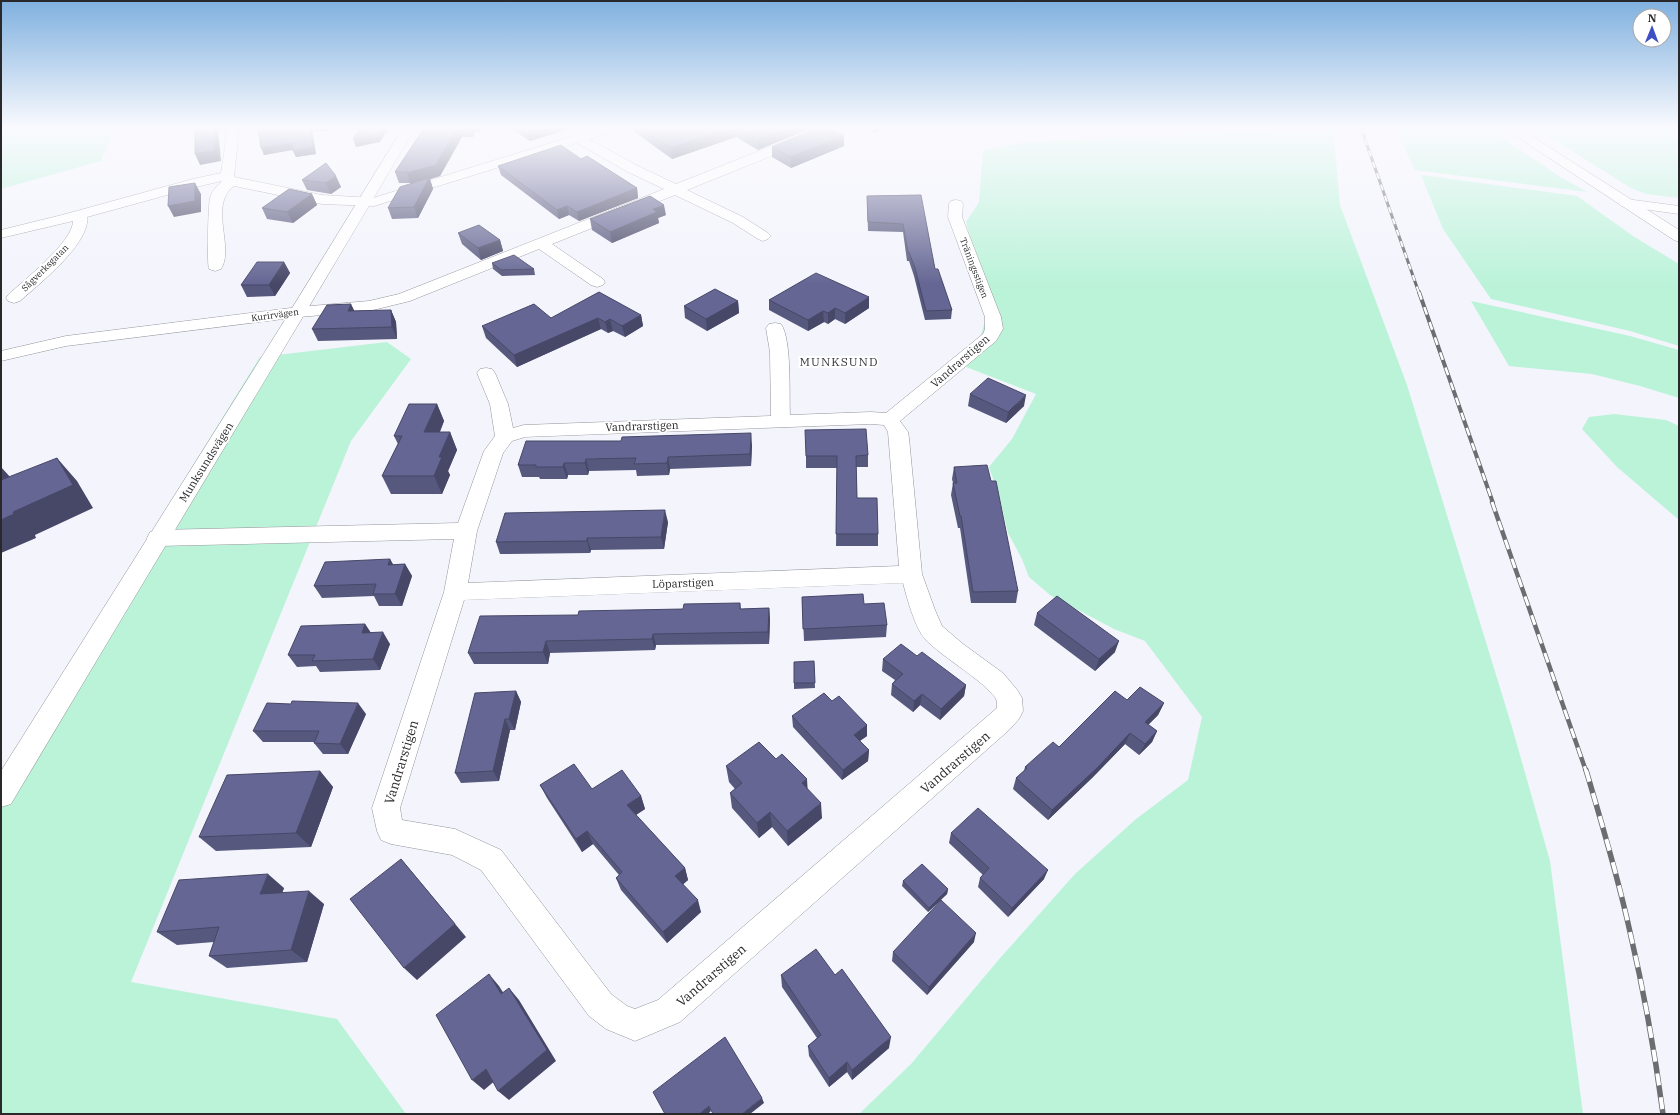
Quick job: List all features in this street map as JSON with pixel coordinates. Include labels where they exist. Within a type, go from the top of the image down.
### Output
[{"type":"street","points":[[1,234],[198,182],[214,180]]},
{"type":"street","points":[[215,266],[217,257],[215,222],[217,199],[221,190],[228,180]]},
{"type":"street","points":[[239,180],[310,197],[365,203],[390,198],[447,180]]},
{"type":"street","name":"Munksundsvägen","points":[[1,796],[378,180]]},
{"type":"street","points":[[655,180],[738,220],[763,236]]},
{"type":"street","name":"Kurirvägen","points":[[1,356],[66,341],[298,312],[349,309],[387,303],[404,298],[699,180]]},
{"type":"street","points":[[1589,180],[1679,237]]},
{"type":"street","name":"Träningsstigen","points":[[956,204],[955,217],[993,317],[993,331]]},
{"type":"street","points":[[1626,204],[1679,210]]},
{"type":"street","name":"Sågverksgatan","points":[[14,298],[51,264],[70,242],[80,227],[80,214]]},
{"type":"street","points":[[540,244],[597,282]]},
{"type":"street","points":[[775,328],[779,352],[781,420]]},
{"type":"street","name":"Vandrarstigen","points":[[890,420],[900,438],[911,574],[932,632],[954,651],[994,680],[1009,698],[1010,711],[1000,722],[669,1011],[635,1025],[617,1018],[600,1005],[491,860],[455,842],[391,831],[386,808],[455,592],[466,531],[494,451],[505,437],[524,431],[781,420],[871,418],[890,420],[985,342],[993,331]]},
{"type":"street","points":[[486,373],[499,404],[505,437]]},
{"type":"street","points":[[158,538],[466,531]]},
{"type":"street","name":"Löparstigen","points":[[455,592],[911,574]]},
{"type":"green space","points":[[1,180],[33,180],[1,189]]},
{"type":"green space","points":[[981,180],[1338,180],[1340,205],[1407,385],[1512,727],[1550,861],[1583,1114],[859,1114],[911,1064],[1001,957],[1075,874],[1136,819],[1188,780],[1202,717],[1145,641],[1114,629],[1050,595],[1029,577],[1022,559],[1008,533],[1000,499],[989,467],[1012,439],[1036,394],[961,365],[977,349],[989,308],[966,222],[979,202]]},
{"type":"green space","points":[[1423,180],[1458,180],[1577,196],[1633,236],[1679,264],[1679,346],[1630,331],[1491,299],[1443,229]]},
{"type":"green space","points":[[1493,180],[1566,180],[1587,192]]},
{"type":"green space","points":[[1618,180],[1679,180],[1679,198],[1646,194],[1631,188]]},
{"type":"green space","points":[[1471,301],[1630,336],[1679,350],[1679,398],[1592,374],[1509,366]]},
{"type":"green space","points":[[387,342],[411,359],[351,441],[131,982],[337,1019],[406,1114],[1,1114],[1,776],[260,357]]},
{"type":"green space","points":[[1614,414],[1666,420],[1679,426],[1679,520],[1617,467],[1582,429],[1589,417]]},
{"type":"building","points":[[302,180],[330,180],[326,183]]},
{"type":"building","points":[[422,180],[428,180],[414,207],[388,208],[400,187]]},
{"type":"building","points":[[517,180],[625,180],[637,188],[577,212],[567,206],[557,210]]},
{"type":"building","points":[[195,183],[195,201],[168,206],[169,187]]},
{"type":"building","points":[[289,189],[312,194],[287,212],[262,208]]},
{"type":"building","points":[[921,195],[935,269],[938,269],[952,310],[926,311],[915,268],[908,252],[903,224],[868,222],[867,196]]},
{"type":"building","points":[[650,196],[664,205],[653,209],[657,212],[610,232],[590,219]]},
{"type":"building","points":[[479,225],[500,240],[478,248],[458,233]]},
{"type":"building","points":[[514,255],[534,269],[501,270],[492,263]]},
{"type":"building","points":[[257,262],[284,262],[269,285],[241,285]]},
{"type":"building","points":[[816,273],[869,297],[845,313],[835,308],[828,313],[823,311],[808,320],[769,300]]},
{"type":"building","points":[[715,289],[738,301],[706,319],[684,306]]},
{"type":"building","points":[[599,292],[641,315],[622,326],[610,319],[605,322],[598,318],[514,355],[482,326],[534,304],[551,318]]},
{"type":"building","points":[[351,304],[348,311],[391,310],[392,327],[312,329],[327,305]]},
{"type":"building","points":[[988,378],[1026,395],[1008,412],[970,394]]},
{"type":"building","points":[[409,404],[437,404],[424,432],[450,432],[439,457],[442,457],[434,476],[382,476],[402,436],[394,436]]},
{"type":"building","points":[[866,429],[868,455],[856,456],[857,498],[877,498],[878,534],[836,534],[837,456],[806,456],[805,430]]},
{"type":"building","points":[[751,433],[750,454],[668,457],[667,463],[634,464],[636,458],[586,459],[585,463],[564,463],[563,467],[518,465],[526,441],[621,441],[622,437]]},
{"type":"building","points":[[57,458],[73,485],[13,512],[14,514],[1,520],[1,480]]},
{"type":"building","points":[[987,465],[991,481],[996,481],[1018,591],[973,592],[961,516],[953,483],[957,483],[954,467]]},
{"type":"building","points":[[665,510],[661,537],[587,538],[587,541],[496,542],[505,513]]},
{"type":"building","points":[[390,559],[388,565],[405,564],[395,594],[373,594],[376,584],[314,586],[325,562]]},
{"type":"building","points":[[863,594],[864,604],[884,603],[887,625],[803,629],[802,597]]},
{"type":"building","points":[[1057,596],[1119,641],[1099,659],[1037,613]]},
{"type":"building","points":[[740,603],[740,609],[769,608],[768,632],[653,634],[652,639],[546,641],[543,652],[468,653],[480,616],[578,615],[579,611],[683,609],[684,604]]},
{"type":"building","points":[[365,624],[362,633],[383,632],[373,659],[312,661],[315,655],[288,655],[301,626]]},
{"type":"building","points":[[901,644],[917,656],[922,652],[966,685],[941,709],[922,694],[914,701],[892,684],[903,674],[883,659]]},
{"type":"building","points":[[814,661],[815,683],[794,683],[794,662]]},
{"type":"building","points":[[1140,687],[1164,703],[1145,722],[1157,731],[1145,744],[1130,733],[1098,767],[1052,810],[1016,778],[1027,768],[1025,767],[1053,742],[1059,747],[1115,691],[1127,700]]},
{"type":"building","points":[[516,691],[509,719],[505,719],[493,771],[455,773],[475,693]]},
{"type":"building","points":[[824,693],[832,701],[839,696],[867,725],[854,735],[869,750],[843,770],[792,716]]},
{"type":"building","points":[[292,701],[358,703],[340,744],[314,743],[319,731],[253,731],[267,703],[291,704]]},
{"type":"building","points":[[759,742],[776,759],[782,754],[807,779],[802,783],[821,803],[787,831],[770,812],[757,823],[730,793],[742,783],[726,766]]},
{"type":"building","points":[[574,764],[592,789],[622,770],[641,796],[627,805],[685,868],[675,876],[698,900],[663,932],[616,878],[622,872],[587,831],[576,839],[540,785]]},
{"type":"building","points":[[320,771],[296,833],[199,837],[227,775]]},
{"type":"building","points":[[978,808],[1048,870],[1012,908],[980,878],[989,868],[951,833]]},
{"type":"building","points":[[401,859],[455,924],[404,968],[350,899]]},
{"type":"building","points":[[922,864],[948,889],[929,908],[903,881]]},
{"type":"building","points":[[268,874],[260,894],[309,891],[291,950],[209,956],[219,927],[157,932],[179,880]]},
{"type":"building","points":[[941,900],[976,933],[929,987],[893,952]]},
{"type":"building","points":[[816,949],[835,975],[842,969],[891,1037],[852,1070],[847,1062],[829,1078],[808,1046],[821,1035],[781,975]]},
{"type":"building","points":[[489,974],[501,994],[509,988],[547,1050],[498,1091],[486,1069],[472,1080],[436,1015]]},
{"type":"building","points":[[725,1037],[762,1098],[742,1114],[713,1114],[709,1106],[699,1114],[665,1114],[653,1092]]},
{"type":"railway","points":[[1379,180],[1419,293]]},
{"type":"railway","points":[[1419,292],[1493,503]]},
{"type":"railway","points":[[1492,502],[1586,771]]},
{"type":"railway","points":[[1586,770],[1615,871],[1635,955],[1649,1023],[1663,1114]]},
{"type":"district","name":"MUNKSUND","points":[[839,362]]}]
